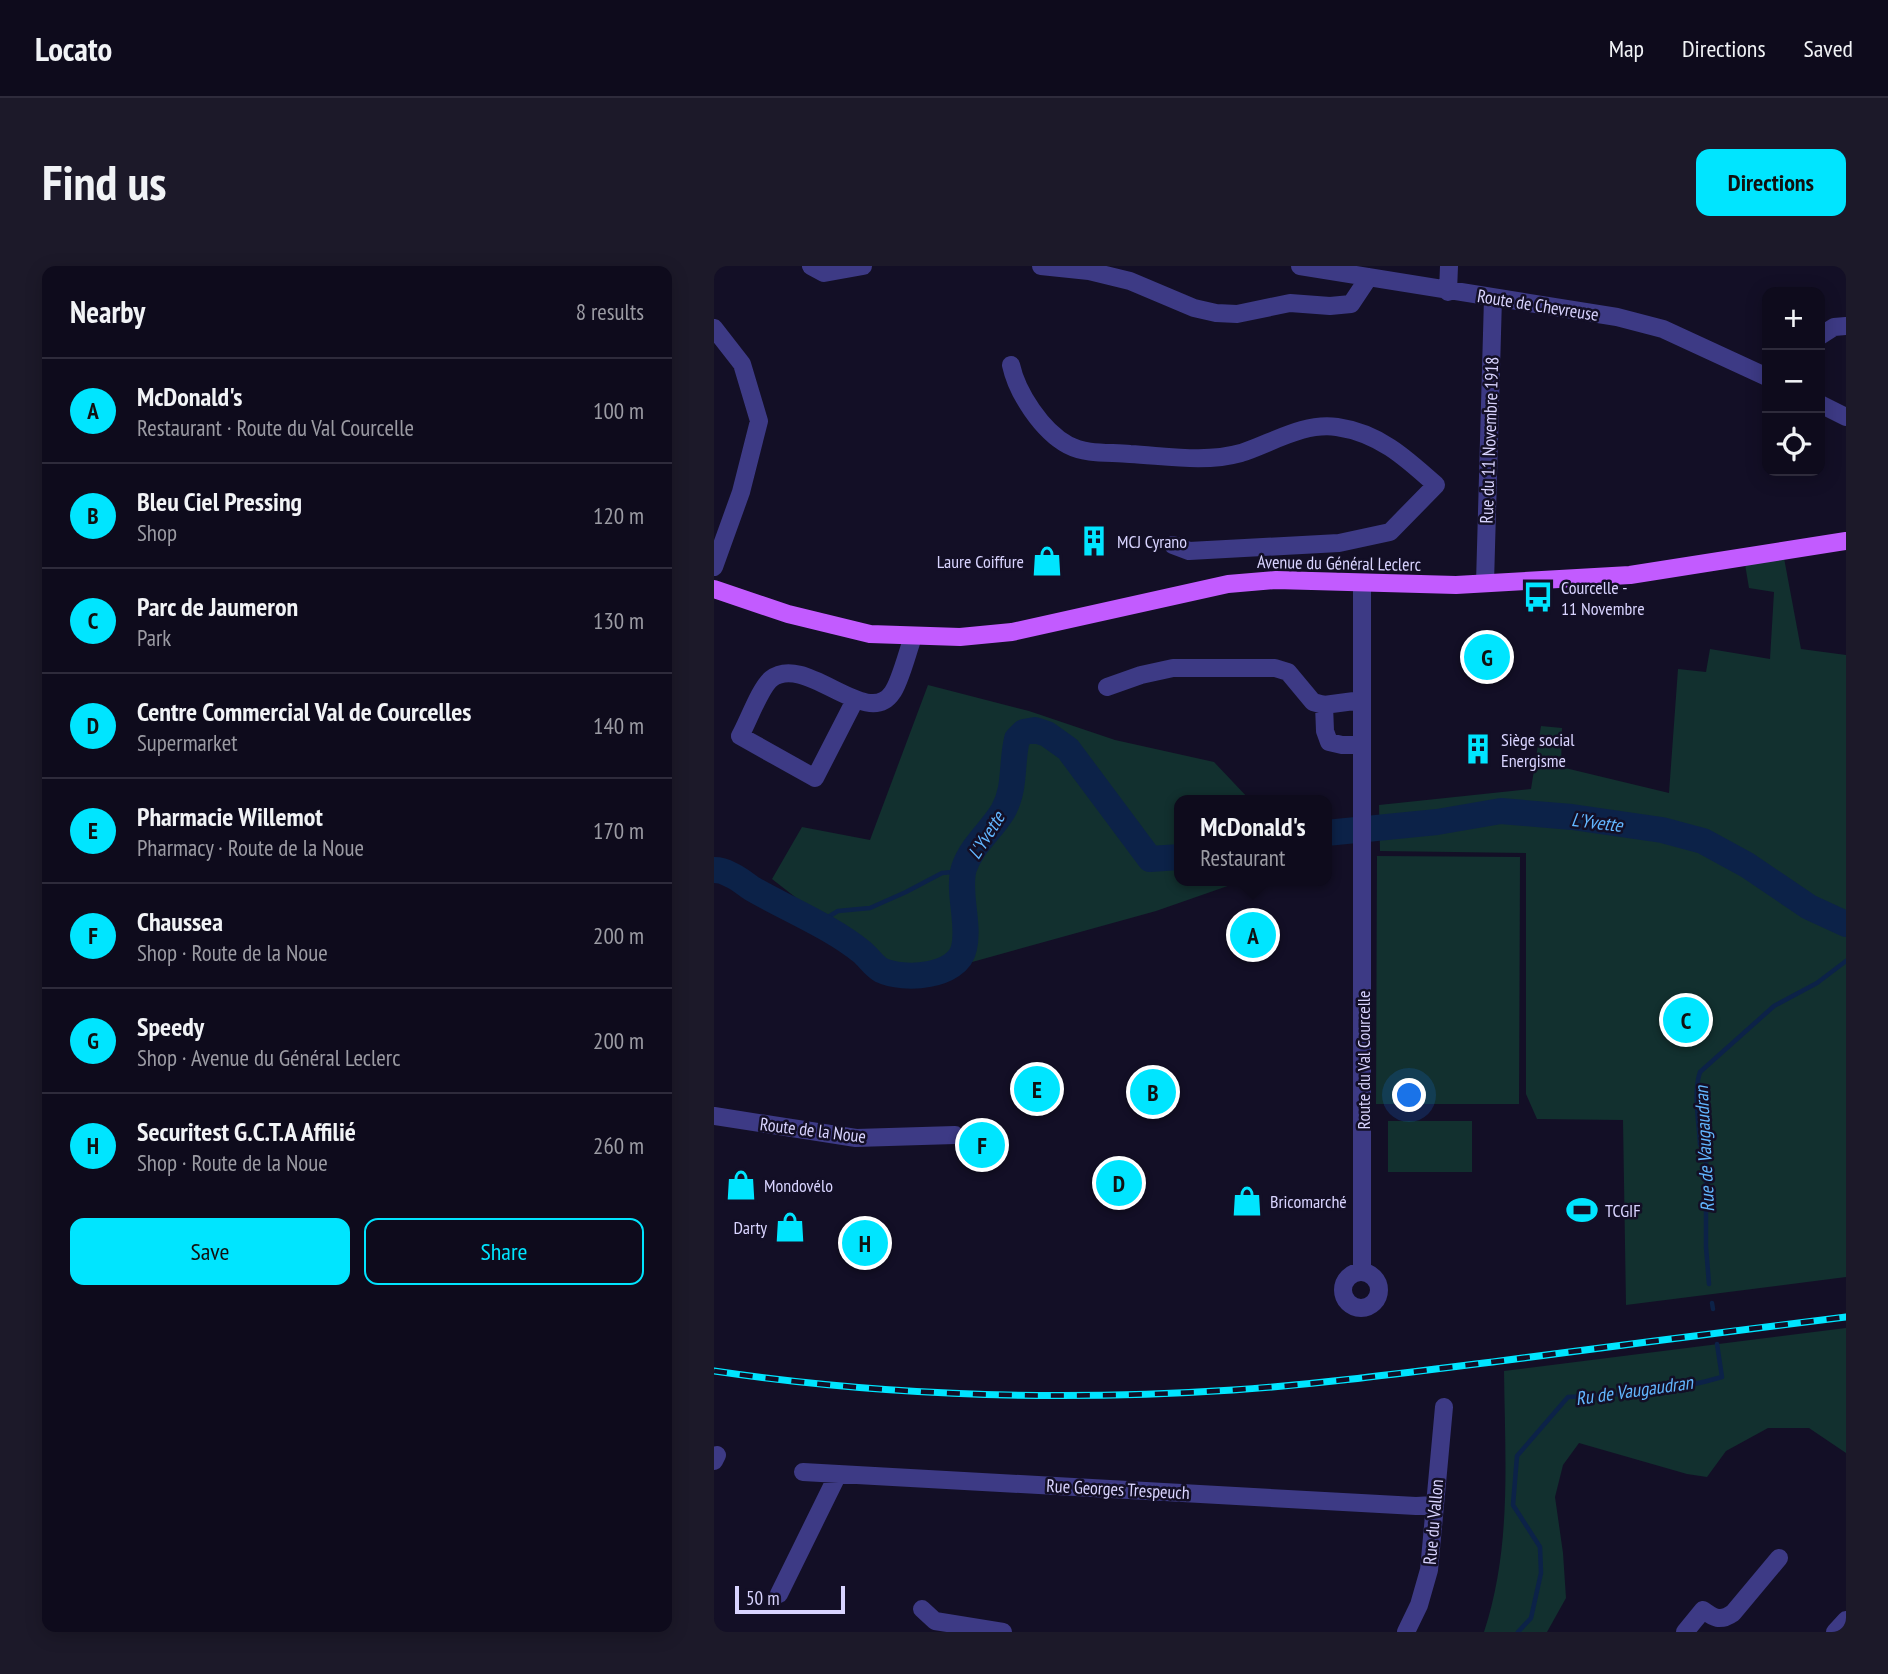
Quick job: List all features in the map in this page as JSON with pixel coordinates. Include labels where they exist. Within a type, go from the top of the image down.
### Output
[{"type":"main road","name":"Avenue du Général Leclerc","points":[[714,589],[789,614],[870,634],[960,636],[1012,632],[1227,584],[1276,580],[1421,585],[1630,575],[1846,541]]},
{"type":"street","points":[[811,266],[824,273],[863,266]]},
{"type":"street","points":[[1041,266],[1096,272],[1130,281],[1194,308],[1237,314],[1290,303],[1329,306],[1352,303],[1369,277]]},
{"type":"street","name":"Route de Chevreuse","points":[[1300,266],[1448,292],[1617,317],[1664,330],[1762,375]]},
{"type":"street","points":[[1448,292],[1449,266]]},
{"type":"street","name":"Rue du 11 Novembre 1918","points":[[1485,583],[1493,298]]},
{"type":"street","points":[[1825,333],[1834,327],[1846,326]]},
{"type":"street","points":[[714,328],[742,364],[759,421],[741,492],[714,567]]},
{"type":"street","points":[[1011,365],[1015,381],[1043,423],[1066,444],[1084,451],[1173,459],[1206,458],[1239,453],[1316,426],[1335,426],[1381,440],[1409,460],[1436,485],[1390,532],[1339,543],[1189,551],[1173,545]]},
{"type":"street","points":[[1825,406],[1846,417]]},
{"type":"street","points":[[1324,705],[1325,731],[1329,742],[1362,745],[1362,583]]},
{"type":"street","points":[[855,700],[816,778],[740,736],[769,681],[778,675],[792,673],[808,676],[855,700],[883,701],[892,693],[913,636]]},
{"type":"street","points":[[1107,687],[1141,675],[1173,668],[1275,668],[1288,672],[1313,702],[1324,705],[1362,700]]},
{"type":"street","name":"Route du Val Courcelle","points":[[1362,745],[1363,1272]]},
{"type":"street","name":"Route de la Noue","points":[[714,1116],[856,1138],[955,1135]]},
{"type":"street","name":"Rue du Vallon","points":[[1406,1632],[1419,1605],[1429,1570],[1444,1407]]},
{"type":"street","name":"Rue Georges Trespeuch","points":[[803,1472],[1434,1505]]},
{"type":"street","points":[[779,1594],[838,1474]]},
{"type":"street","points":[[1685,1632],[1703,1609],[1719,1619],[1725,1619],[1733,1613],[1779,1558]]},
{"type":"street","points":[[922,1609],[935,1621],[1003,1632]]},
{"type":"street","points":[[1835,1632],[1846,1620]]},
{"type":"green space","points":[[1784,558],[1801,649],[1846,655],[1846,1277],[1626,1305],[1623,1120],[1537,1119],[1526,1094],[1526,853],[1380,851],[1379,805],[1531,789],[1541,726],[1562,728],[1561,767],[1669,793],[1678,669],[1706,672],[1710,649],[1770,659],[1774,592],[1749,588],[1745,564]]},
{"type":"green space","points":[[928,685],[1029,711],[1115,740],[1214,762],[1245,795],[1174,795],[1174,886],[1228,886],[1156,911],[947,969],[876,960],[772,879],[802,827],[870,840]]},
{"type":"green space","points":[[1377,856],[1520,857],[1519,1104],[1376,1104]]},
{"type":"green space","points":[[1388,1121],[1472,1121],[1472,1172],[1388,1172]]},
{"type":"green space","points":[[1846,1328],[1846,1453],[1809,1428],[1768,1428],[1726,1451],[1707,1477],[1687,1474],[1579,1443],[1563,1465],[1555,1497],[1566,1598],[1547,1632],[1484,1632],[1493,1600],[1503,1535],[1504,1371]]},
{"type":"waterway","name":"L'Yvette","points":[[714,870],[724,871],[836,934],[862,952],[881,970],[916,976],[941,971],[960,958],[964,948],[964,868],[1007,802],[1012,785],[1017,739],[1024,732],[1035,730],[1047,734],[1068,749],[1150,859],[1174,857]]},
{"type":"waterway","name":"L'Yvette","points":[[1332,832],[1437,822],[1501,811],[1572,817],[1662,830],[1703,841],[1747,865],[1809,907],[1846,924]]},
{"type":"waterway","points":[[821,927],[828,917],[838,911],[870,908],[942,873],[963,871]]},
{"type":"waterway","name":"Rue de Vaugaudran","points":[[1709,1284],[1706,1247],[1706,1151],[1700,1145],[1697,1108],[1700,1072],[1774,1006],[1817,983],[1846,961]]},
{"type":"waterway","name":"Ru de Vaugaudran","points":[[1712,1303],[1713,1309]]},
{"type":"waterway","name":"Ru de Vaugaudran","points":[[1518,1632],[1531,1618],[1541,1573],[1540,1547],[1513,1505],[1517,1456],[1568,1397],[1665,1389],[1722,1377],[1717,1344]]},
{"type":"railway","points":[[714,1371],[908,1391],[1038,1395],[1168,1393],[1366,1377],[1846,1317]]},
{"type":"place","name":"MCJ Cyrano","points":[[1094,541]]},
{"type":"place","name":"Laure Coiffure","points":[[1047,561]]},
{"type":"place","name":"Courcelle - 11 Novembre","points":[[1538,597]]},
{"type":"place","name":"Speedy","points":[[1487,657]]},
{"type":"place","name":"Siège social Energisme","points":[[1478,749]]},
{"type":"place","name":"McDonald's","points":[[1253,935]]},
{"type":"place","name":"Parc de Jaumeron","points":[[1686,1020]]},
{"type":"place","name":"Pharmacie Willemot","points":[[1037,1089]]},
{"type":"place","name":"Bleu Ciel Pressing","points":[[1153,1092]]},
{"type":"place","name":"Chaussea","points":[[982,1145]]},
{"type":"place","name":"Centre Commercial Val de Courcelles","points":[[1119,1183]]},
{"type":"place","name":"Mondovélo","points":[[741,1185]]},
{"type":"place","name":"Bricomarché","points":[[1247,1201]]},
{"type":"place","name":"TCGIF","points":[[1582,1210]]},
{"type":"place","name":"Darty","points":[[790,1227]]},
{"type":"place","name":"Securitest G.C.T.A Affilié","points":[[865,1243]]}]
